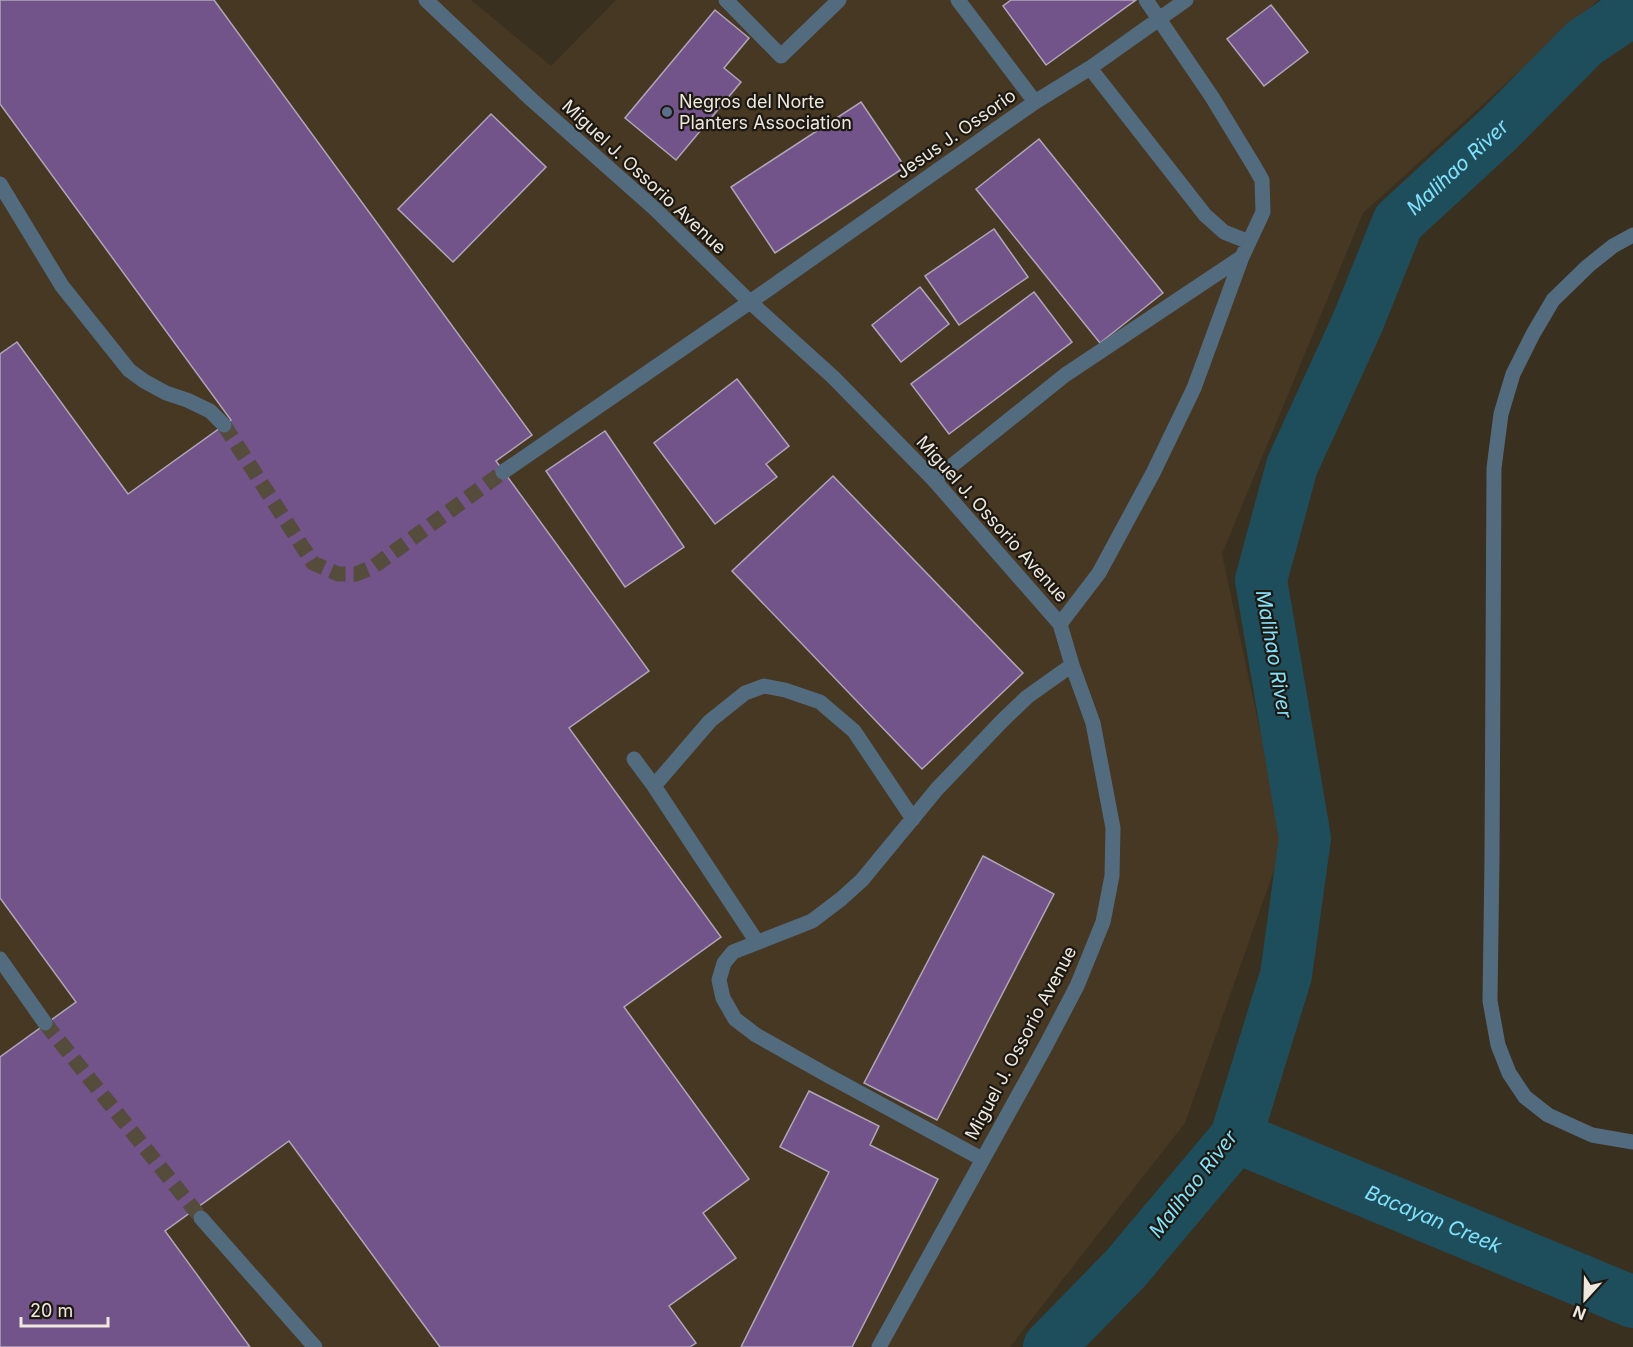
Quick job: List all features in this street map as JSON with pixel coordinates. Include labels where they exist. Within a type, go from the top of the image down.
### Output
[{"type":"street","name":"Miguel J. Ossorio Avenue","points":[[426,0],[532,100],[655,209],[750,302],[833,377],[934,480],[1059,624],[1071,665],[1093,723],[1113,828],[1112,876],[1103,922],[1077,986],[1045,1047],[879,1347]]},
{"type":"street","points":[[726,0],[781,56],[839,0]]},
{"type":"street","points":[[958,0],[1035,102]]},
{"type":"street","points":[[1059,624],[1099,573],[1153,473],[1194,388],[1242,257],[1263,212],[1262,180],[1212,97],[1146,0]]},
{"type":"street","name":"Jesus J. Ossorio","points":[[503,472],[1035,102],[1090,68],[1186,0]]},
{"type":"street","points":[[1090,68],[1205,215],[1224,232],[1249,242]]},
{"type":"street","points":[[0,184],[62,286],[129,370],[166,393],[210,411],[224,425]]},
{"type":"street","points":[[1633,235],[1613,246],[1588,266],[1553,300],[1512,374],[1502,414],[1494,468],[1490,1001],[1498,1045],[1509,1073],[1525,1097],[1548,1115],[1592,1135],[1633,1142]]},
{"type":"street","points":[[934,480],[1065,375],[1242,257]]},
{"type":"street","points":[[982,1159],[756,1035],[735,1019],[723,998],[718,980],[724,963],[733,952],[812,921],[841,899],[862,880],[937,789],[1002,721],[1028,697],[1071,665]]},
{"type":"street","points":[[654,786],[710,721],[745,693],[764,686],[785,690],[820,702],[854,731],[913,819]]},
{"type":"street","points":[[634,759],[757,942]]},
{"type":"street","points":[[0,959],[45,1023]]},
{"type":"street","points":[[201,1218],[315,1347]]},
{"type":"shaded area","points":[[0,0],[471,0],[551,66],[616,0],[1598,0],[1363,213],[1222,554],[1284,842],[1185,1123],[1010,1347],[0,1347]]},
{"type":"building","points":[[0,0],[214,0],[532,435],[496,461],[649,671],[569,728],[721,937],[624,1007],[749,1179],[703,1213],[736,1258],[669,1306],[696,1343],[690,1347],[440,1347],[289,1141],[165,1231],[250,1347],[0,1347],[0,1057],[76,1002],[0,898],[0,354],[17,342],[128,494],[231,420],[0,104]]},
{"type":"building","points":[[1011,0],[1136,0],[1046,65],[1003,6]]},
{"type":"building","points":[[1271,5],[1308,52],[1264,86],[1227,39]]},
{"type":"building","points":[[715,10],[749,38],[724,68],[741,82],[676,160],[625,118]]},
{"type":"building","points":[[861,102],[905,167],[775,253],[731,187]]},
{"type":"building","points":[[491,114],[546,167],[453,262],[398,209]]},
{"type":"building","points":[[1039,139],[1163,293],[1100,343],[976,189]]},
{"type":"building","points":[[994,229],[1028,277],[959,325],[925,276]]},
{"type":"building","points":[[920,287],[949,324],[901,362],[872,325]]},
{"type":"building","points":[[1034,292],[1072,342],[949,434],[911,384]]},
{"type":"building","points":[[737,379],[789,446],[766,464],[777,477],[715,524],[654,443]]},
{"type":"building","points":[[605,431],[684,547],[625,587],[546,471]]},
{"type":"building","points":[[833,476],[1023,673],[922,769],[732,571]]},
{"type":"building","points":[[983,856],[1054,894],[937,1120],[864,1083]]},
{"type":"building","points":[[809,1091],[879,1126],[870,1145],[938,1179],[852,1347],[741,1347],[829,1172],[780,1147]]},
{"type":"waterway","name":"Malihao River","points":[[1049,1347],[1126,1268],[1236,1137],[1286,975],[1305,838],[1261,580],[1292,466],[1357,324],[1398,222],[1499,129],[1584,43],[1633,10]]},
{"type":"waterway","name":"Bacayan Creek","points":[[1236,1137],[1633,1302]]},
{"type":"tunnel","points":[[224,425],[313,563],[338,574],[356,574],[373,567],[503,472]]},
{"type":"tunnel","points":[[45,1023],[201,1218]]},
{"type":"place","name":"Negros del Norte Planters Association","points":[[667,112]]}]
